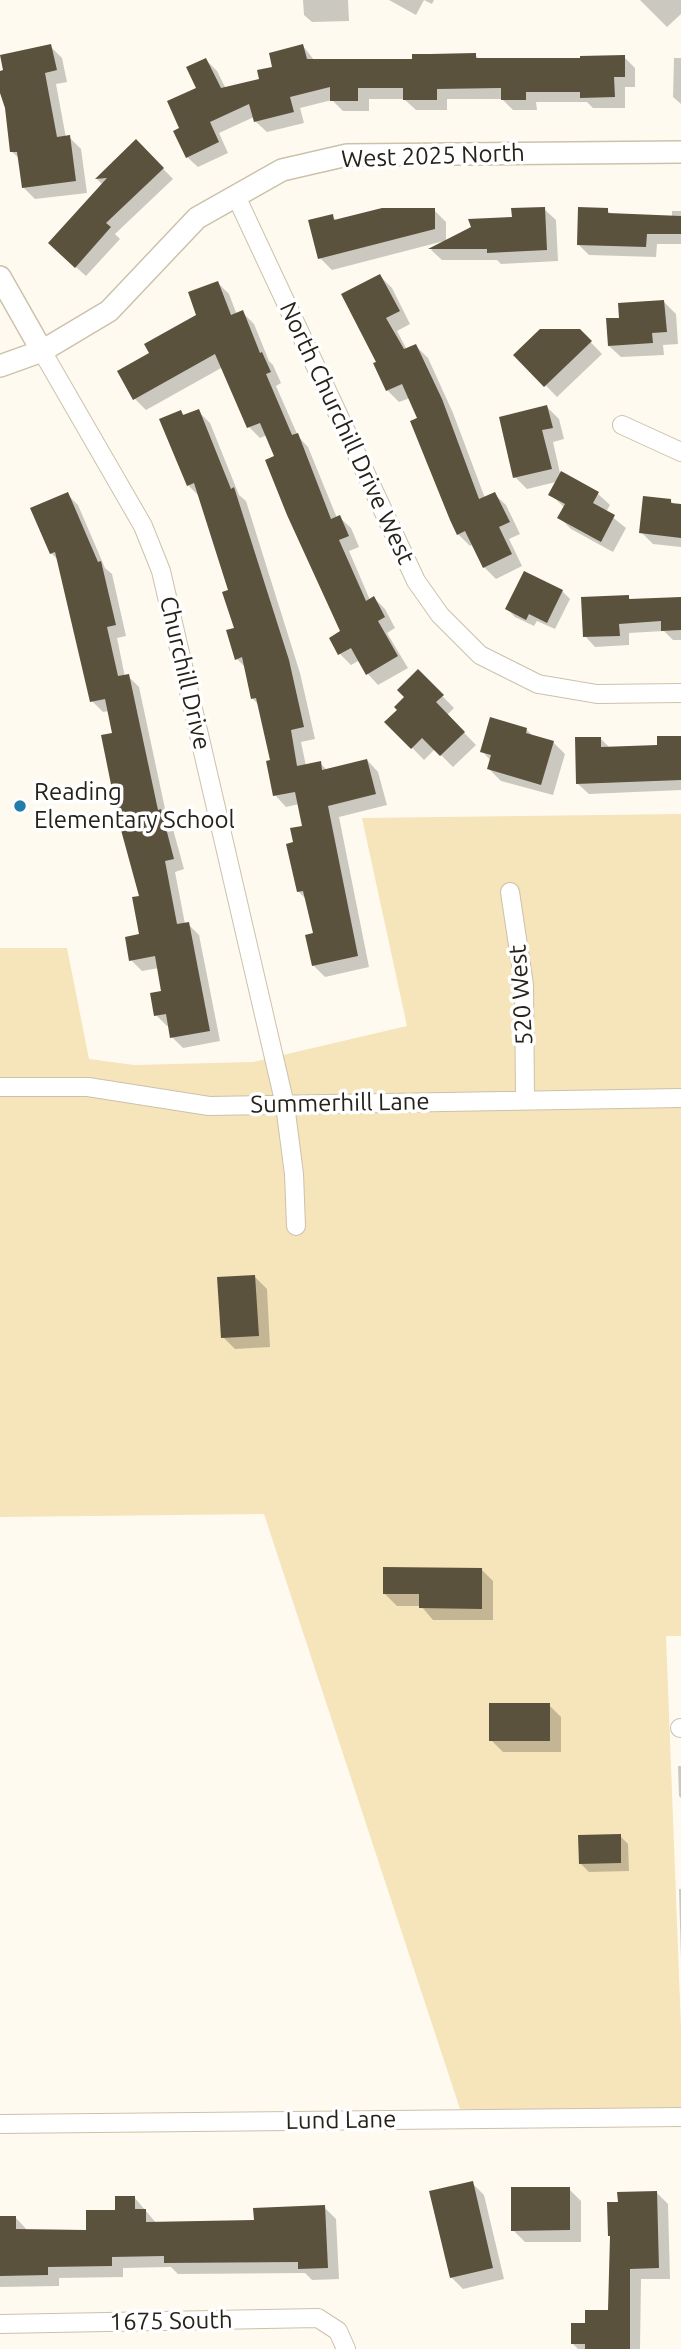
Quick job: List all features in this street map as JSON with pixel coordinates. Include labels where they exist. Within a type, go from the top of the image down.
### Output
[{"type":"street","name":"West 2025 North","points":[[0,366],[42,351],[109,311],[197,218],[282,170],[347,156],[681,152]]},
{"type":"street","name":"North Churchill Drive West","points":[[236,196],[416,581],[440,615],[480,655],[538,684],[597,694],[681,693]]},
{"type":"street","points":[[0,277],[42,351]]},
{"type":"street","name":"Churchill Drive","points":[[42,351],[143,526],[161,571],[285,1105],[294,1174],[296,1226]]},
{"type":"street","points":[[622,425],[681,452]]},
{"type":"street","name":"520 West","points":[[509,892],[524,985],[525,1099]]},
{"type":"street","name":"Summerhill Lane","points":[[0,1087],[88,1087],[209,1106],[681,1098]]},
{"type":"street","name":"Lund Lane","points":[[0,2124],[681,2117]]},
{"type":"street","name":"1675 South","points":[[0,2324],[318,2318],[338,2331],[346,2349]]},
{"type":"shaded area","points":[[681,814],[681,1636],[666,1636],[681,2028],[681,2109],[460,2109],[264,1514],[0,1517],[0,948],[67,948],[89,1059],[134,1065],[253,1062],[407,1026],[362,818]]},
{"type":"building","points":[[51,44],[57,70],[45,73],[57,137],[70,135],[76,181],[22,188],[17,152],[10,152],[5,108],[0,93],[0,71],[3,70],[0,55]]},
{"type":"building","points":[[303,44],[307,59],[412,59],[412,54],[476,53],[476,58],[625,55],[625,77],[614,77],[615,97],[580,98],[580,92],[526,92],[526,100],[501,100],[501,88],[437,89],[437,100],[403,100],[403,88],[358,88],[358,101],[330,101],[330,87],[290,97],[294,112],[254,122],[249,104],[210,122],[219,142],[186,158],[173,131],[179,128],[167,101],[196,88],[186,67],[206,58],[221,88],[259,79],[257,70],[272,67],[269,53]]},
{"type":"building","points":[[136,139],[164,168],[106,223],[111,227],[75,268],[48,243],[107,178],[95,179]]},
{"type":"building","points":[[545,207],[547,250],[487,253],[487,249],[428,249],[471,227],[468,219],[512,217],[511,208]]},
{"type":"building","points":[[578,207],[608,208],[608,213],[681,216],[681,234],[647,234],[646,247],[577,245]]},
{"type":"building","points":[[382,208],[435,208],[435,229],[318,259],[308,220],[333,214],[334,220]]},
{"type":"building","points":[[380,274],[400,311],[386,318],[404,349],[416,344],[442,399],[479,499],[495,492],[510,522],[499,527],[512,554],[483,568],[465,531],[457,535],[450,520],[410,421],[417,418],[402,384],[386,391],[373,363],[376,362],[341,294]]},
{"type":"building","points":[[218,281],[231,315],[243,310],[260,353],[262,352],[271,372],[266,374],[292,435],[298,433],[331,519],[340,515],[349,536],[339,540],[366,601],[374,596],[385,617],[378,621],[398,656],[366,675],[351,648],[338,655],[329,638],[340,631],[265,460],[274,456],[260,423],[247,428],[215,354],[133,400],[117,371],[149,353],[144,344],[196,315],[188,292]]},
{"type":"building","points":[[664,300],[667,332],[652,333],[653,343],[608,346],[606,318],[619,318],[618,303]]},
{"type":"building","points":[[540,329],[580,329],[592,341],[544,387],[513,355]]},
{"type":"building","points":[[547,405],[553,428],[542,430],[552,469],[513,478],[499,417]]},
{"type":"building","points":[[199,409],[231,489],[234,487],[289,660],[304,727],[291,730],[297,766],[321,761],[322,770],[367,759],[376,794],[328,806],[358,956],[312,966],[305,935],[313,933],[303,891],[297,892],[286,844],[293,842],[290,828],[302,826],[295,792],[273,796],[266,761],[270,760],[256,698],[251,699],[242,657],[235,660],[226,630],[234,628],[222,592],[228,590],[194,483],[187,486],[159,419],[181,410],[183,415]]},
{"type":"building","points":[[561,471],[599,492],[593,503],[615,515],[601,542],[557,518],[565,504],[548,495]]},
{"type":"building","points":[[68,492],[98,562],[101,561],[116,625],[107,627],[118,676],[129,674],[158,810],[161,809],[174,859],[165,861],[177,924],[189,922],[210,1031],[170,1038],[166,1014],[154,1016],[150,993],[161,991],[155,956],[129,961],[125,937],[139,934],[132,897],[139,896],[118,819],[101,735],[112,733],[105,699],[90,702],[55,552],[50,554],[30,508]]},
{"type":"building","points":[[643,496],[671,499],[671,503],[681,504],[681,538],[639,533]]},
{"type":"building","points":[[524,571],[563,590],[547,623],[529,614],[526,620],[505,609]]},
{"type":"building","points":[[629,595],[629,599],[681,597],[681,630],[661,631],[661,621],[619,624],[620,636],[583,637],[581,597]]},
{"type":"building","points":[[418,669],[444,695],[436,702],[465,732],[440,756],[422,738],[411,749],[384,722],[397,710],[394,707],[404,697],[397,690]]},
{"type":"building","points":[[490,717],[527,728],[526,733],[554,741],[541,785],[487,769],[491,755],[480,752]]},
{"type":"building","points":[[657,736],[681,736],[681,780],[576,784],[575,737],[601,737],[601,747],[657,745]]},
{"type":"building","points":[[255,1275],[259,1336],[221,1338],[217,1277]]},
{"type":"building","points":[[383,1567],[482,1568],[482,1609],[419,1608],[419,1594],[383,1594]]},
{"type":"building","points":[[489,1703],[550,1703],[550,1741],[489,1741]]},
{"type":"building","points":[[621,1834],[621,1863],[579,1864],[578,1835]]},
{"type":"building","points":[[473,2181],[493,2268],[450,2278],[429,2191]]},
{"type":"building","points":[[511,2187],[570,2187],[570,2230],[511,2231]]},
{"type":"building","points":[[657,2191],[659,2268],[630,2269],[630,2349],[585,2349],[585,2344],[571,2344],[571,2323],[585,2323],[585,2310],[608,2310],[610,2236],[607,2202],[618,2202],[617,2192]]},
{"type":"building","points":[[115,2196],[135,2196],[135,2209],[146,2209],[146,2222],[254,2220],[253,2208],[325,2205],[328,2268],[298,2269],[298,2262],[164,2263],[164,2256],[112,2257],[112,2266],[48,2267],[48,2275],[0,2276],[0,2216],[16,2216],[16,2229],[86,2230],[86,2210],[115,2210]]},
{"type":"place","name":"Reading Elementary School","points":[[20,806]]}]
